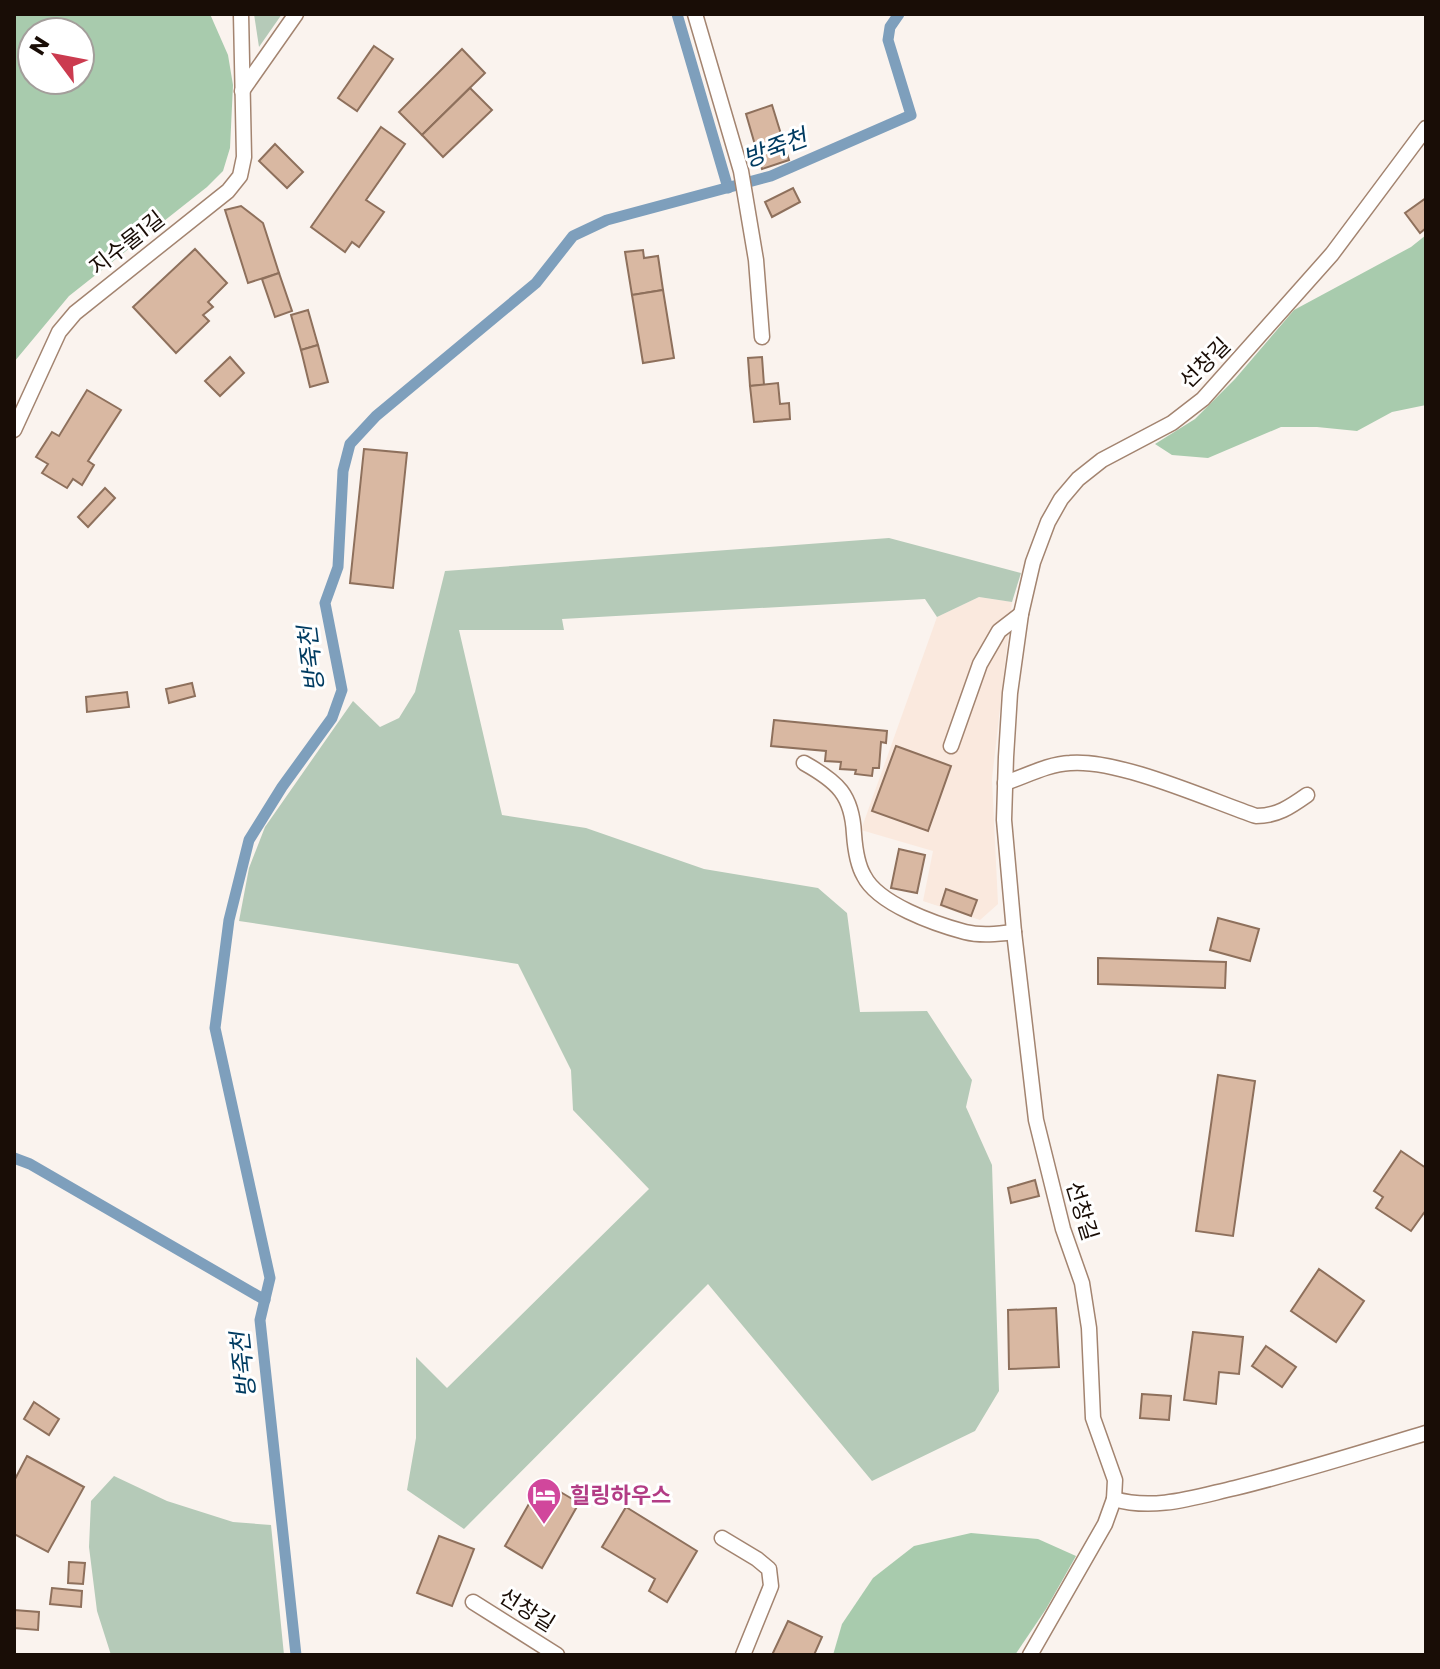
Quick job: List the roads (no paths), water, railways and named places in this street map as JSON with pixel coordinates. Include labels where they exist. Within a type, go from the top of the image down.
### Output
[{"type":"lane","name":"지수물1길","points":[[14,430],[59,332],[75,313],[228,191],[240,176],[244,157],[241,14]]},
{"type":"lane","points":[[242,91],[296,14]]},
{"type":"lane","points":[[695,14],[741,171],[756,260],[762,337]]},
{"type":"lane","name":"선창길","points":[[1114,1499],[1115,1480],[1093,1418],[1089,1328],[1082,1283],[1063,1229],[1036,1120],[1014,932],[1004,820],[1010,693],[1021,614],[1033,562],[1048,522],[1061,499],[1078,479],[1102,460],[1172,423],[1203,399],[1332,254],[1426,128]]},
{"type":"lane","points":[[951,746],[980,664],[999,631],[1021,614]]},
{"type":"lane","points":[[1005,783],[1056,765],[1090,762],[1138,775],[1256,816],[1285,811],[1307,795]]},
{"type":"lane","points":[[804,763],[840,788],[850,804],[855,848],[863,875],[876,893],[898,907],[966,932],[992,935],[1014,932]]},
{"type":"lane","points":[[1030,1655],[1091,1554],[1114,1499],[1131,1504],[1173,1503],[1289,1475],[1426,1433]]},
{"type":"lane","points":[[722,1538],[769,1569],[771,1586],[743,1655]]},
{"type":"lane","name":"선창길","points":[[473,1602],[557,1655]]},
{"type":"waterway","points":[[677,14],[728,188]]},
{"type":"waterway","name":"방죽천","points":[[296,1655],[260,1320],[270,1278],[215,1028],[229,920],[249,840],[282,787],[332,718],[342,690],[325,603],[338,567],[343,471],[350,444],[376,416],[536,283],[573,236],[607,220],[771,176],[911,115],[888,40],[890,27],[899,14]]},
{"type":"waterway","points":[[14,1158],[30,1164],[265,1300]]},
{"type":"place","name":"힐링하우스","points":[[544,1526]]}]
